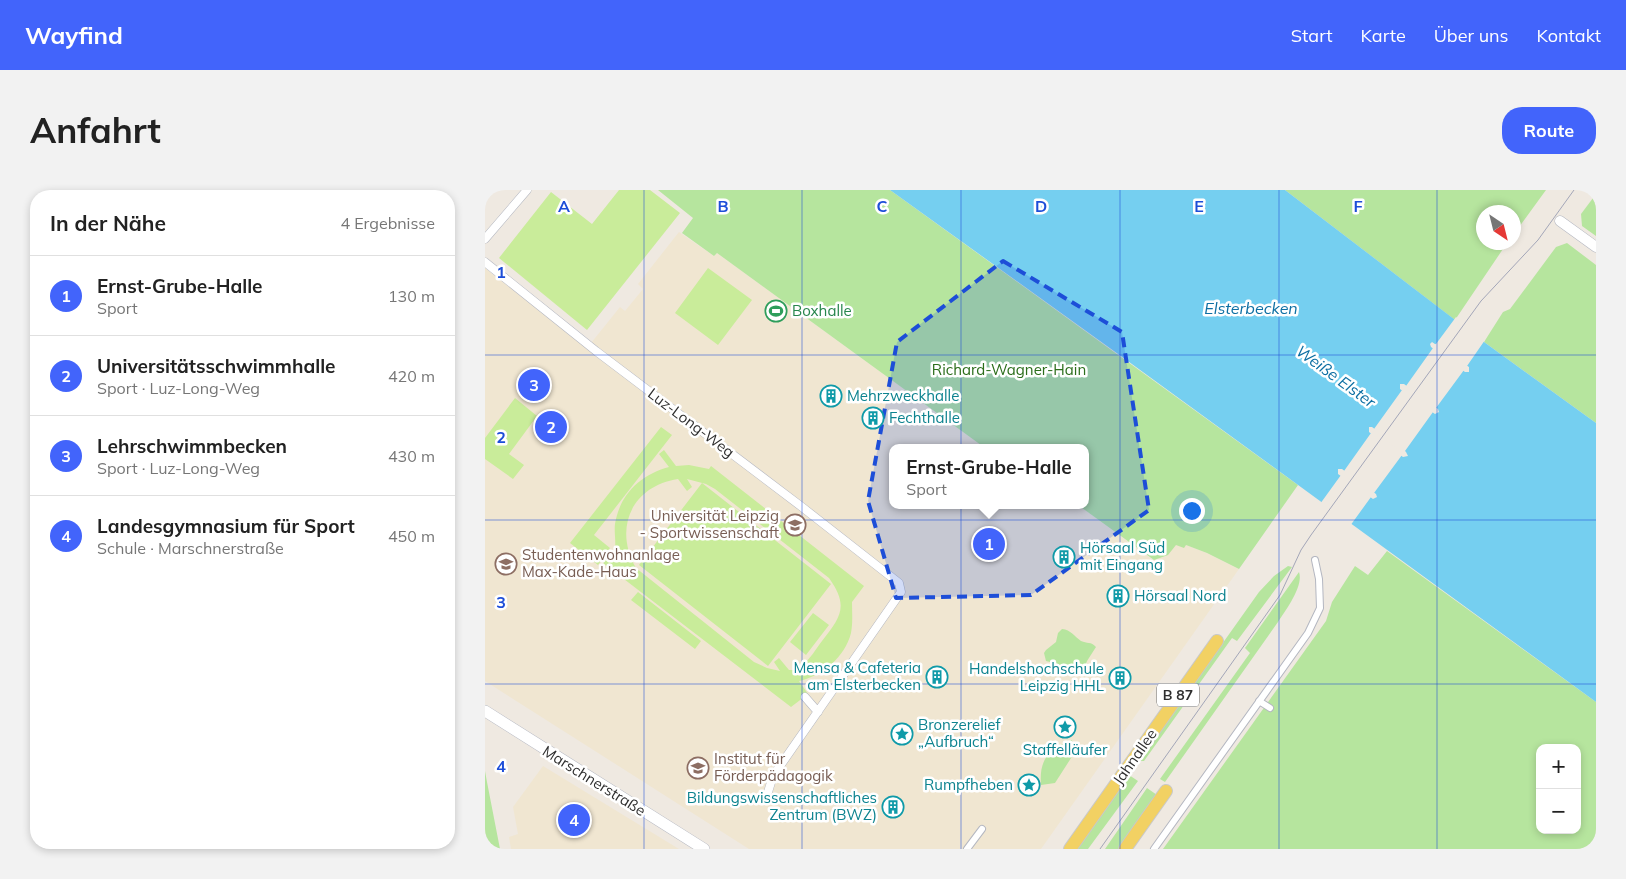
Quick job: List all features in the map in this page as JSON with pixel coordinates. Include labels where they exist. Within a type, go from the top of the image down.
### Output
[{"type":"main road","name":"Jahnallee","points":[[1070,849],[1217,641]]},
{"type":"main road","name":"Marschnerstraße","points":[[485,711],[704,849]]},
{"type":"main road","points":[[1125,849],[1166,791]]},
{"type":"street","points":[[485,239],[527,190]]},
{"type":"street","points":[[1560,221],[1596,247]]},
{"type":"street","name":"Luz-Long-Weg","points":[[485,262],[595,351],[802,507],[899,583],[901,592],[818,712]]},
{"type":"street","points":[[1154,849],[1308,633],[1320,608],[1319,579],[1315,560]]},
{"type":"street","points":[[768,792],[773,776],[818,712],[805,697]]},
{"type":"street","points":[[1259,701],[1270,708]]},
{"type":"street","points":[[967,849],[982,829]]},
{"type":"highlighted area","points":[[1003,261],[1122,332],[1149,510],[1031,595],[896,598],[868,501],[897,342]]},
{"type":"shaded area","name":"Universität Leipzig - Sportwissenschaft","points":[[679,232],[714,256],[717,253],[980,444],[889,444],[889,509],[1083,509],[1153,560],[1176,545],[1186,545],[1239,569],[1041,849],[749,849],[485,681],[485,268],[587,348],[620,307],[625,311],[643,289],[638,284]]},
{"type":"shaded area","points":[[543,766],[679,849],[511,849],[509,837],[518,834],[513,807]]},
{"type":"green space","points":[[619,190],[650,190],[680,213],[587,330],[499,258],[551,192],[592,224]]},
{"type":"green space","name":"Richard-Wagner-Hain","points":[[658,190],[890,190],[1298,485],[1239,569],[1186,545],[1184,548],[1176,545],[1168,555],[1154,560],[1084,509],[1089,509],[1089,444],[980,444],[717,253],[714,256],[682,233],[693,218]]},
{"type":"green space","points":[[1285,190],[1546,190],[1521,224],[1521,205],[1476,205],[1476,250],[1502,250],[1455,320]]},
{"type":"green space","points":[[1596,194],[1596,236],[1582,226],[1581,214]]},
{"type":"green space","points":[[1567,243],[1596,265],[1596,423],[1484,342],[1503,312],[1510,309],[1556,247]]},
{"type":"green space","points":[[708,268],[752,300],[718,345],[675,313]]},
{"type":"green space","points":[[515,398],[537,416],[509,454],[524,465],[513,479],[485,459],[485,438]]},
{"type":"green space","points":[[661,427],[672,435],[594,535],[610,548],[598,565],[570,543]]},
{"type":"green space","points":[[664,450],[676,466],[689,465],[709,469],[711,466],[864,586],[852,602],[851,633],[844,650],[824,670],[799,681],[808,694],[791,707],[603,563],[615,548],[615,524],[621,504],[627,495],[633,487],[649,475],[669,467],[659,454]],"holes":[[[678,479],[687,491],[692,487],[687,479],[706,484],[715,489],[829,578],[839,596],[841,604],[838,618],[802,666],[789,670],[779,658],[774,662],[780,671],[754,662],[636,568],[629,553],[626,538],[627,524],[631,511],[638,500],[649,490],[662,483]]]},
{"type":"green space","points":[[702,483],[831,584],[768,666],[639,565]]},
{"type":"green space","points":[[1387,551],[1596,702],[1596,849],[1163,849],[1326,621],[1332,602],[1355,566],[1368,575]]},
{"type":"green space","points":[[1288,566],[1292,567],[1237,641],[1232,638],[1144,761],[1139,761],[1259,592],[1274,576]]},
{"type":"green space","points":[[1299,572],[1299,584],[1278,622],[1165,782],[1160,779],[1250,653],[1245,648]]},
{"type":"green space","points":[[638,592],[701,641],[695,649],[631,600]]},
{"type":"green space","points":[[813,613],[829,625],[806,655],[790,642]]},
{"type":"green space","points":[[1062,629],[1070,632],[1081,641],[1096,647],[1087,661],[1083,672],[1077,676],[1068,674],[1058,664],[1046,661],[1044,653],[1056,642],[1058,633]]},
{"type":"green space","points":[[1072,740],[1073,755],[1055,783],[1041,785],[1042,769],[1047,756],[1057,747]]},
{"type":"green space","points":[[485,771],[487,782],[500,849],[485,849]]},
{"type":"green space","points":[[1129,775],[1138,781],[1088,849],[1077,849]]},
{"type":"green space","points":[[1147,788],[1157,795],[1118,849],[1105,849]]},
{"type":"water","name":"Elsterbecken","points":[[890,190],[1285,190],[1484,342],[1596,423],[1596,702]],"holes":[[[1432,342],[1469,367],[1469,372],[1465,372],[1431,347],[1430,344]],[[1400,384],[1404,384],[1438,409],[1439,412],[1435,414],[1400,389]],[[1369,427],[1372,427],[1406,452],[1408,456],[1403,457],[1369,432]],[[1338,469],[1342,469],[1376,494],[1377,497],[1373,499],[1338,474]]]},
{"type":"pier","points":[[1456,317],[1485,340],[1467,366],[1467,369],[1433,345],[1436,344]]},
{"type":"pier","points":[[1433,345],[1467,370],[1464,370],[1436,408],[1436,411],[1403,387],[1406,386],[1433,348]]},
{"type":"pier","points":[[1402,387],[1436,412],[1433,412],[1405,451],[1405,454],[1371,430],[1374,429],[1402,390]]},
{"type":"pier","points":[[1371,430],[1405,455],[1402,455],[1374,493],[1376,495],[1374,496],[1341,472],[1344,471],[1371,433]]},
{"type":"pier","points":[[1340,472],[1374,497],[1371,497],[1350,526],[1320,504],[1341,475]]},
{"type":"tram line","points":[[1100,849],[1280,595],[1301,550],[1311,535],[1481,301],[1538,240],[1574,190]]},
{"type":"place","name":"Boxhalle","points":[[776,311]]},
{"type":"place","name":"Lehrschwimmbecken","points":[[534,385]]},
{"type":"place","name":"Mehrzweckhalle","points":[[831,396]]},
{"type":"place","name":"Fechthalle","points":[[873,418]]},
{"type":"place","name":"Universitätsschwimmhalle","points":[[551,427]]},
{"type":"place","name":"Universität Leipzig - Sportwissenschaft","points":[[795,525]]},
{"type":"place","name":"Ernst-Grube-Halle","points":[[989,544]]},
{"type":"place","name":"Hörsaal Süd mit Eingang","points":[[1064,557]]},
{"type":"place","name":"Studentenwohnanlage Max-Kade-Haus","points":[[506,564]]},
{"type":"place","name":"Hörsaal Nord","points":[[1118,596]]},
{"type":"place","name":"Mensa & Cafeteria am Elsterbecken","points":[[937,677]]},
{"type":"place","name":"Handelshochschule Leipzig HHL","points":[[1120,678]]},
{"type":"place","name":"Staffelläufer","points":[[1065,727]]},
{"type":"place","name":"Bronzerelief „Aufbruch“","points":[[902,734]]},
{"type":"place","name":"Institut für Förderpädagogik","points":[[698,768]]},
{"type":"place","name":"Rumpfheben","points":[[1029,785]]},
{"type":"place","name":"Bildungswissenschaftliches Zentrum (BWZ)","points":[[893,807]]},
{"type":"place","name":"Landesgymnasium für Sport","points":[[574,820]]},
{"type":"water label","name":"Weiße Elster","points":[[1336,376]]}]
